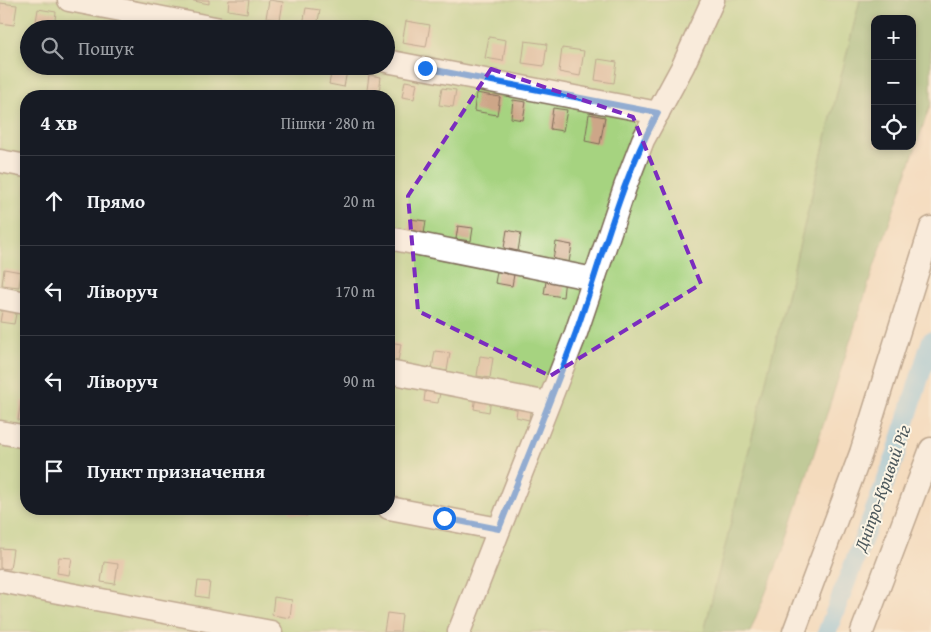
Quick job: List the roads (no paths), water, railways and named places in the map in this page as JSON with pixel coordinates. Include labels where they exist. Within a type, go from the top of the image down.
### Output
[{"type":"street","points":[[69,0],[173,20]]},
{"type":"street","points":[[459,632],[548,403],[643,140],[684,66],[713,0]]},
{"type":"street","points":[[395,63],[658,113]]},
{"type":"street","points":[[0,161],[20,165]]},
{"type":"street","points":[[794,632],[861,453],[931,228]]},
{"type":"street","points":[[395,239],[594,279]]},
{"type":"street","points":[[0,298],[20,302]]},
{"type":"street","points":[[395,373],[548,403]]},
{"type":"street","points":[[0,432],[20,436]]},
{"type":"street","points":[[862,632],[931,450]]},
{"type":"street","points":[[395,509],[499,529]]},
{"type":"street","points":[[0,581],[271,632]]},
{"type":"waterway","name":"Дніпро-Кривий Ріг","points":[[827,632],[894,460],[931,341]]}]
